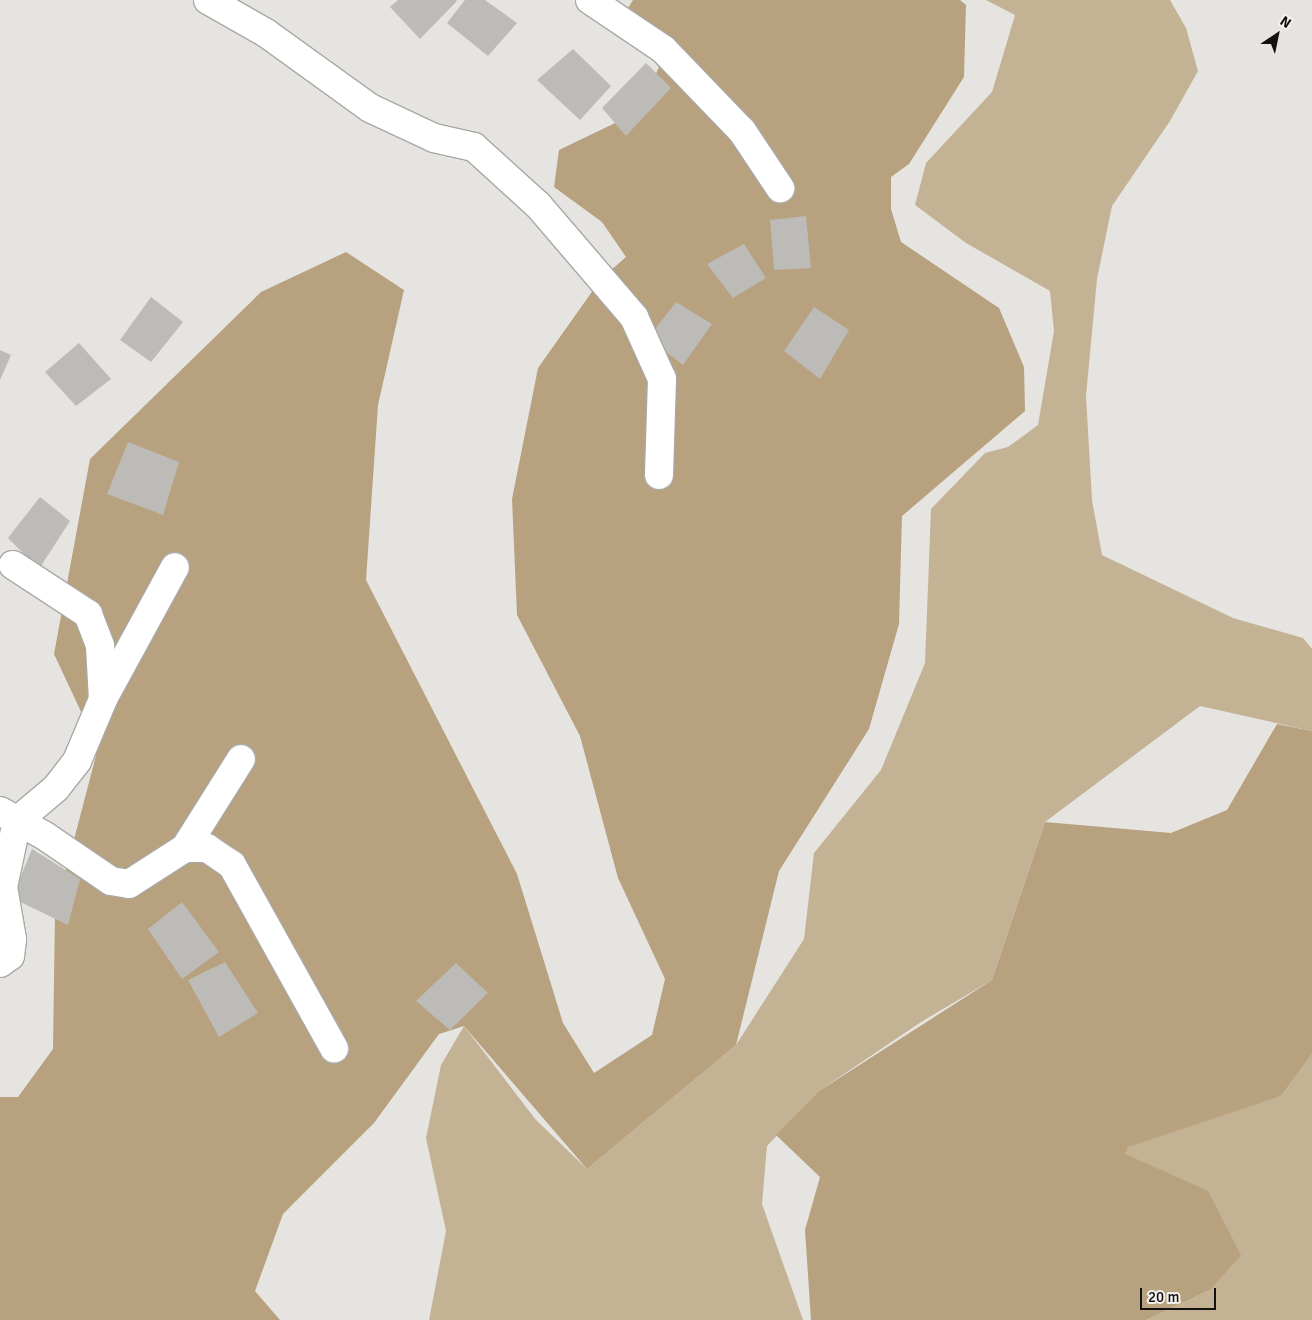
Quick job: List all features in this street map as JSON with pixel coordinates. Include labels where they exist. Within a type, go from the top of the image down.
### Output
[{"type":"street","points":[[208,0],[266,33],[370,108],[434,138],[474,147],[538,205],[634,316],[662,379],[659,475]]},
{"type":"street","points":[[590,0],[663,49],[742,131],[780,188]]},
{"type":"street","points":[[13,565],[88,614],[100,646],[103,699]]},
{"type":"street","points":[[9,816],[56,788],[77,761],[103,699],[175,567]]},
{"type":"street","points":[[9,816],[111,881],[129,884],[186,848],[241,759]]},
{"type":"street","points":[[0,963],[10,956],[12,938],[3,887],[9,816]]},
{"type":"street","points":[[186,848],[207,848],[232,865],[334,1048]]},
{"type":"shaded area","points":[[633,0],[960,0],[966,5],[964,77],[909,164],[891,177],[891,209],[901,242],[999,308],[1024,367],[1025,411],[902,516],[899,624],[869,729],[779,871],[736,1045],[587,1169],[464,1026],[439,1034],[374,1123],[283,1214],[255,1291],[280,1320],[0,1320],[0,1097],[18,1097],[53,1049],[55,912],[98,748],[54,654],[90,459],[261,292],[346,252],[404,290],[378,405],[366,580],[517,874],[563,1023],[594,1073],[652,1035],[665,979],[618,878],[580,736],[517,615],[512,499],[538,368],[601,279],[626,257],[602,222],[554,187],[559,150],[638,112],[659,67],[631,32],[625,13]]},
{"type":"shaded area","points":[[986,0],[1170,0],[1186,28],[1198,71],[1170,121],[1112,206],[1097,279],[1086,396],[1092,500],[1102,555],[1233,618],[1303,638],[1312,649],[1312,731],[1200,706],[1045,822],[992,980],[921,1022],[819,1091],[767,1146],[762,1204],[803,1320],[429,1320],[446,1231],[426,1138],[441,1065],[464,1026],[536,1120],[587,1169],[736,1045],[804,939],[814,853],[881,770],[925,663],[931,509],[985,453],[1008,447],[1038,425],[1054,331],[1050,291],[966,243],[915,205],[926,163],[992,92],[1015,15]]},
{"type":"shaded area","points":[[1277,724],[1312,731],[1312,1054],[1281,1096],[1128,1147],[1125,1154],[1208,1191],[1241,1255],[1210,1290],[1146,1320],[811,1320],[805,1230],[820,1177],[776,1135],[819,1091],[992,980],[1045,822],[1171,833],[1227,810]]},
{"type":"shaded area","points":[[1312,1054],[1312,1320],[1146,1320],[1210,1290],[1123,1154],[1133,1140],[1281,1096]]},
{"type":"building","points":[[398,0],[457,1],[420,39],[390,7]]},
{"type":"building","points":[[465,0],[485,0],[517,23],[488,56],[447,23]]},
{"type":"building","points":[[573,49],[611,86],[580,120],[537,80]]},
{"type":"building","points":[[646,63],[671,88],[626,136],[602,108]]},
{"type":"building","points":[[806,216],[811,268],[774,270],[770,220]]},
{"type":"building","points":[[744,244],[766,278],[733,298],[707,264]]},
{"type":"building","points":[[151,297],[183,322],[151,362],[120,340]]},
{"type":"building","points":[[676,302],[712,324],[683,365],[648,338]]},
{"type":"building","points":[[814,307],[849,330],[820,379],[784,351]]},
{"type":"building","points":[[79,343],[111,379],[76,406],[45,372]]},
{"type":"building","points":[[0,350],[11,355],[0,380]]},
{"type":"building","points":[[128,442],[179,462],[163,515],[107,494]]},
{"type":"building","points":[[40,497],[70,521],[39,569],[8,538]]},
{"type":"building","points":[[32,849],[80,879],[68,925],[12,898]]},
{"type":"building","points":[[182,902],[219,952],[182,979],[148,929]]},
{"type":"building","points":[[225,962],[258,1013],[219,1037],[188,980]]},
{"type":"building","points":[[456,963],[488,993],[450,1030],[416,1001]]}]
